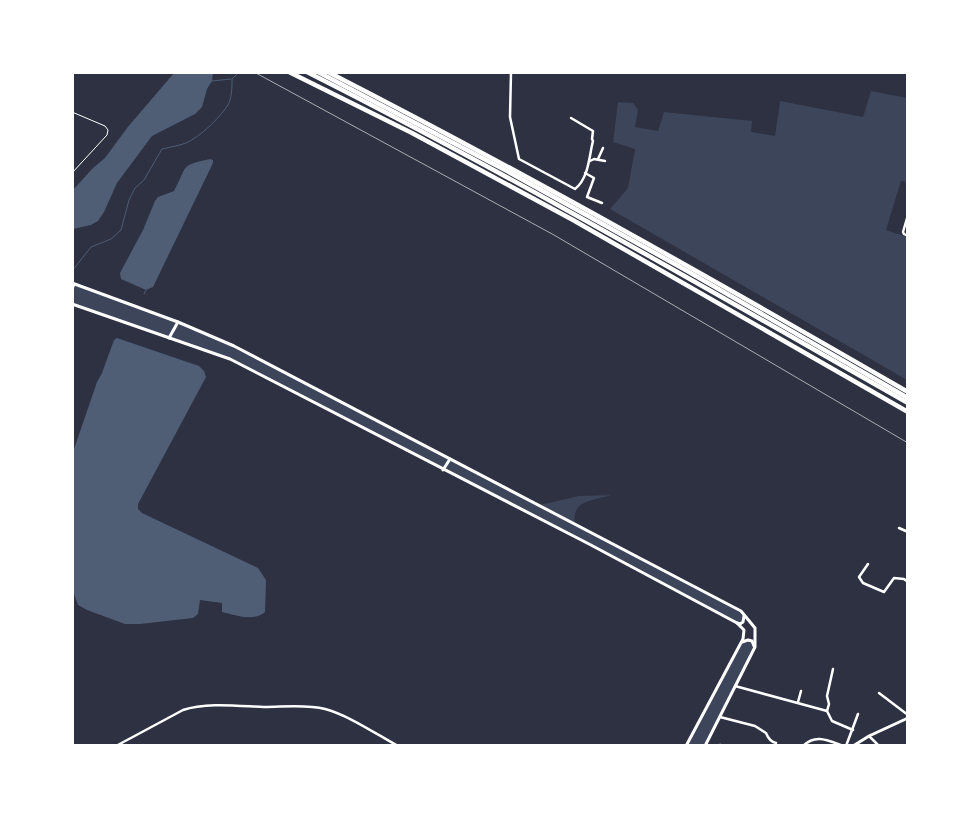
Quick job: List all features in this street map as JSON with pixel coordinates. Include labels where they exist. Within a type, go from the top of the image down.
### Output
[{"type":"highway","points":[[289,72],[412,133],[573,220],[908,412]]},
{"type":"highway","points":[[307,72],[422,130],[613,234],[908,404]]},
{"type":"highway","points":[[318,72],[507,171],[682,268],[908,398]]},
{"type":"highway","points":[[328,72],[585,208],[908,392]]},
{"type":"street","points":[[511,72],[510,117],[519,159],[575,189],[581,182],[590,161],[593,130],[571,118]]},
{"type":"street","points":[[598,159],[603,148]]},
{"type":"street","points":[[590,161],[598,159],[605,162]]},
{"type":"street","points":[[585,173],[594,178],[587,197],[602,203]]},
{"type":"street","points":[[908,215],[903,234],[908,236]]},
{"type":"street","points":[[72,289],[73,284],[178,322],[234,346],[741,611],[755,628],[755,647],[705,746]]},
{"type":"street","points":[[72,304],[230,359],[589,544],[737,623],[744,630],[742,643],[686,746]]},
{"type":"street","points":[[169,338],[178,322]]},
{"type":"street","points":[[443,470],[450,459]]},
{"type":"street","points":[[899,528],[908,532]]},
{"type":"street","points":[[868,564],[858,577],[863,582],[884,592],[894,578],[904,579],[908,582]]},
{"type":"street","points":[[737,623],[740,624],[745,618],[741,611]]},
{"type":"street","points":[[742,643],[745,640],[751,641],[755,647]]},
{"type":"street","points":[[833,669],[827,696],[829,704],[827,711],[832,721],[853,730]]},
{"type":"street","points":[[735,686],[827,711]]},
{"type":"street","points":[[798,702],[801,690]]},
{"type":"street","points":[[853,746],[908,716],[878,692]]},
{"type":"street","points":[[116,746],[191,708],[241,706],[326,709],[340,714],[398,746]]},
{"type":"street","points":[[803,746],[812,738],[817,738],[845,746],[858,714]]},
{"type":"street","points":[[720,717],[758,726],[766,733],[766,737],[771,742],[776,743]]},
{"type":"street","points":[[869,736],[879,746]]},
{"type":"lane","points":[[72,112],[105,126],[108,130],[108,135],[72,173]]},
{"type":"shaded area","points":[[174,73],[213,73],[212,81],[207,89],[202,107],[195,114],[152,136],[117,183],[98,221],[91,225],[73,229],[73,190],[105,158],[127,128]]},
{"type":"shaded area","points":[[871,91],[907,98],[907,182],[901,181],[886,230],[907,237],[907,380],[610,209],[628,188],[635,149],[613,142],[618,102],[633,103],[638,110],[635,127],[658,131],[664,112],[752,121],[751,132],[775,136],[780,101],[863,117]]},
{"type":"shaded area","points":[[210,159],[213,160],[213,163],[153,287],[146,290],[121,279],[120,273],[143,230],[155,201],[158,197],[174,191],[183,171],[189,165]]},
{"type":"shaded area","points":[[72,283],[178,322],[234,346],[540,505],[579,496],[611,495],[591,500],[580,506],[576,510],[575,524],[741,611],[745,617],[740,624],[230,359],[73,304]]},
{"type":"shaded area","points":[[117,338],[199,366],[204,371],[206,377],[138,504],[138,509],[142,513],[258,568],[266,580],[265,612],[261,615],[244,617],[233,615],[222,612],[222,603],[200,600],[198,614],[193,618],[125,624],[78,605],[72,588],[73,452],[97,382],[114,340]]},
{"type":"shaded area","points":[[743,641],[752,641],[755,647],[705,745],[686,746]]},
{"type":"waterway","points":[[72,271],[91,247],[111,239],[121,230],[129,200],[135,188],[144,180],[162,149],[192,140],[210,126],[221,114],[230,100],[232,79],[239,72]]},
{"type":"waterway","points":[[212,81],[231,79]]},
{"type":"waterway","points":[[144,294],[146,290]]},
{"type":"railway","points":[[254,72],[554,235],[908,443]]}]
